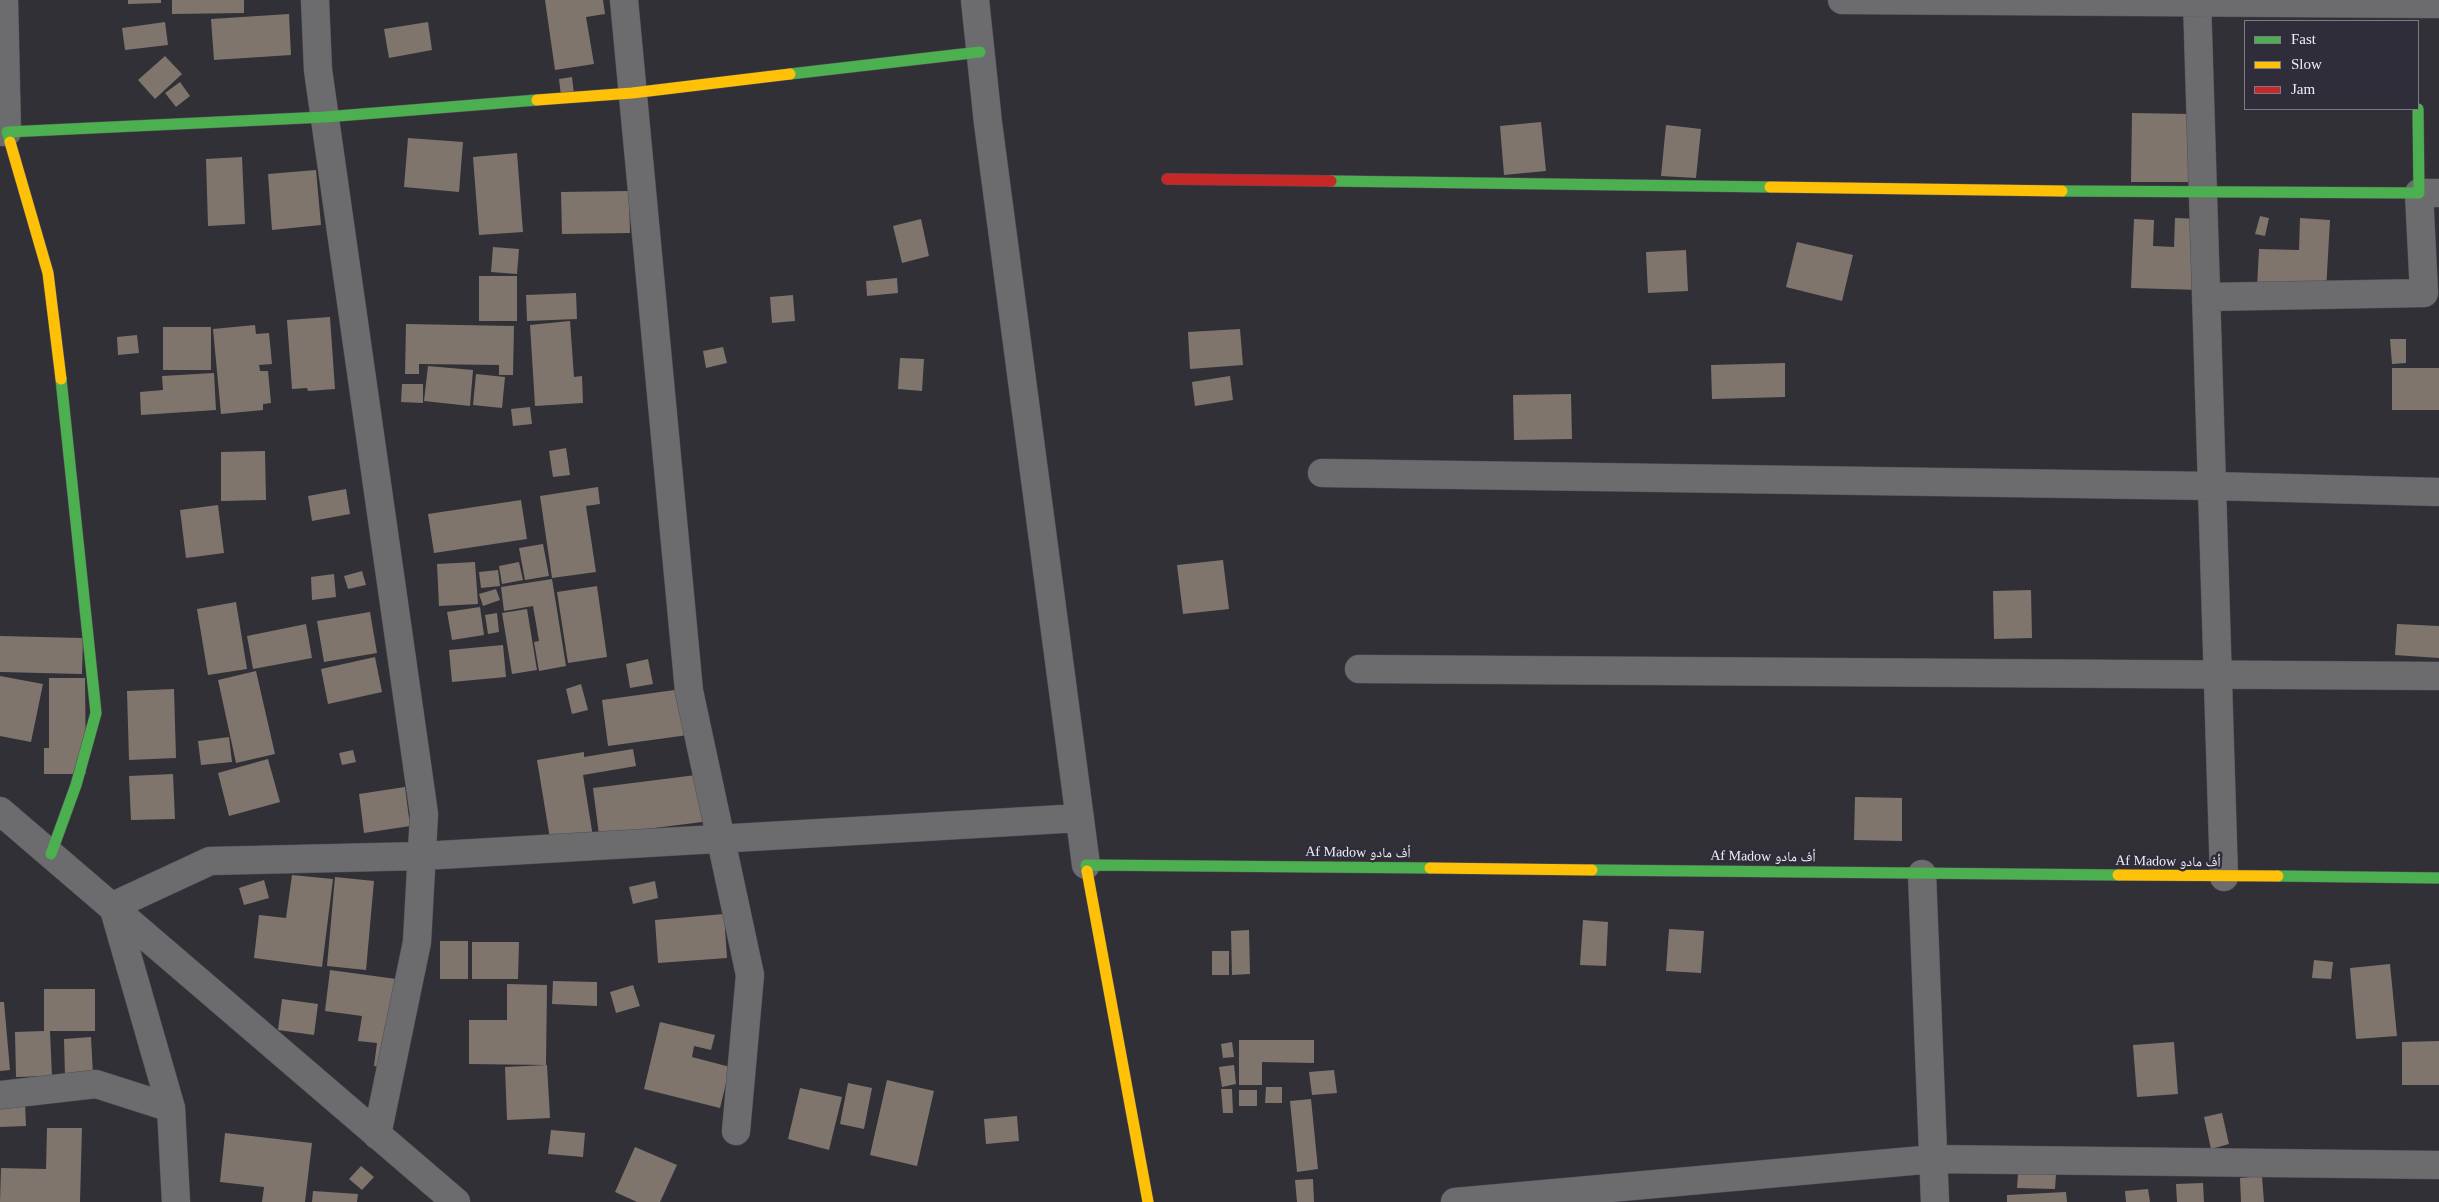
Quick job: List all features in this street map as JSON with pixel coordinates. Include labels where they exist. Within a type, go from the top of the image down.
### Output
[{"type":"street","points":[[4,0],[3,132],[48,273],[70,452],[96,713],[76,785],[51,854]]},
{"type":"street","points":[[315,0],[318,70],[424,814],[417,942],[377,1135]]},
{"type":"street","points":[[624,0],[689,691],[750,975],[736,1131]]},
{"type":"street","points":[[975,0],[988,122],[1086,865],[1148,1202]]},
{"type":"street","points":[[1842,0],[2198,1],[2424,10]]},
{"type":"street","points":[[2198,1],[2224,877]]},
{"type":"street","points":[[3,132],[325,117],[632,94],[980,52]]},
{"type":"street","points":[[2207,297],[2424,293],[2429,193],[2418,110]]},
{"type":"street","points":[[1168,179],[2204,193],[2429,193]]},
{"type":"street","points":[[1322,473],[2212,486],[2439,492]]},
{"type":"street","points":[[1359,669],[2439,676]]},
{"type":"street","points":[[0,811],[456,1202]]},
{"type":"street","points":[[113,906],[210,860],[422,856],[1080,818]]},
{"type":"street","name":"Af Madow أف مادو","points":[[1086,865],[2439,878]]},
{"type":"street","points":[[1922,874],[1935,1202]]},
{"type":"street","points":[[113,906],[171,1108],[176,1202]]},
{"type":"street","points":[[0,1095],[96,1084],[171,1108]]},
{"type":"street","points":[[1454,1202],[1934,1159],[2439,1165]]},
{"type":"building","points":[[128,0],[161,0],[161,3],[128,4]]},
{"type":"building","points":[[172,0],[244,0],[244,13],[172,14]]},
{"type":"building","points":[[545,0],[603,0],[605,14],[586,17],[594,64],[555,70]]},
{"type":"building","points":[[289,14],[291,55],[214,60],[211,19]]},
{"type":"building","points":[[165,22],[168,45],[125,50],[122,28]]},
{"type":"building","points":[[428,22],[432,50],[389,58],[384,29]]},
{"type":"building","points":[[165,56],[182,74],[155,99],[138,80]]},
{"type":"building","points":[[572,77],[574,94],[561,96],[559,79]]},
{"type":"building","points":[[180,82],[190,96],[176,107],[165,93]]},
{"type":"building","points":[[2132,113],[2189,114],[2188,182],[2131,182]]},
{"type":"building","points":[[1541,122],[1546,171],[1504,175],[1500,126]]},
{"type":"building","points":[[1666,125],[1701,129],[1696,178],[1661,176]]},
{"type":"building","points":[[408,138],[463,142],[459,192],[404,187]]},
{"type":"building","points":[[517,153],[523,232],[479,235],[473,157]]},
{"type":"building","points":[[242,157],[245,224],[208,226],[206,159]]},
{"type":"building","points":[[316,170],[321,225],[272,230],[268,174]]},
{"type":"building","points":[[629,191],[630,233],[562,234],[561,192]]},
{"type":"building","points":[[2260,216],[2269,218],[2265,236],[2255,234]]},
{"type":"building","points":[[2175,218],[2203,219],[2201,290],[2131,288],[2134,219],[2154,220],[2153,246],[2174,247]]},
{"type":"building","points":[[2300,218],[2330,220],[2326,291],[2257,288],[2259,249],[2299,250]]},
{"type":"building","points":[[921,219],[929,256],[902,263],[893,226]]},
{"type":"building","points":[[1797,242],[1853,255],[1842,301],[1786,287]]},
{"type":"building","points":[[493,247],[519,249],[517,274],[491,272]]},
{"type":"building","points":[[1686,250],[1688,291],[1648,293],[1646,252]]},
{"type":"building","points":[[479,276],[517,276],[517,321],[479,321]]},
{"type":"building","points":[[897,278],[898,293],[867,296],[866,281]]},
{"type":"building","points":[[576,293],[577,319],[527,321],[526,295]]},
{"type":"building","points":[[793,295],[795,321],[772,323],[770,297]]},
{"type":"building","points":[[330,317],[335,389],[308,391],[307,388],[292,389],[287,320]]},
{"type":"building","points":[[570,321],[574,377],[582,376],[583,403],[535,406],[530,325]]},
{"type":"building","points":[[406,324],[514,326],[513,375],[499,375],[499,365],[419,364],[419,374],[405,374]]},
{"type":"building","points":[[255,325],[256,334],[269,333],[272,364],[259,365],[260,371],[268,371],[271,403],[263,404],[263,410],[221,414],[213,329]]},
{"type":"building","points":[[163,327],[211,327],[211,370],[163,370]]},
{"type":"building","points":[[1240,329],[1243,365],[1190,369],[1188,332]]},
{"type":"building","points":[[137,335],[139,353],[118,355],[117,337]]},
{"type":"building","points":[[2390,339],[2406,339],[2406,363],[2392,364]]},
{"type":"building","points":[[723,347],[727,363],[706,368],[703,351]]},
{"type":"building","points":[[900,358],[924,359],[922,391],[898,389]]},
{"type":"building","points":[[1785,363],[1785,397],[1712,399],[1711,365]]},
{"type":"building","points":[[428,366],[473,370],[470,406],[424,401]]},
{"type":"building","points":[[2392,368],[2439,368],[2439,410],[2392,410]]},
{"type":"building","points":[[214,373],[216,410],[141,415],[140,392],[163,390],[162,376]]},
{"type":"building","points":[[476,374],[505,377],[502,408],[473,405]]},
{"type":"building","points":[[1230,376],[1233,400],[1195,406],[1192,382]]},
{"type":"building","points":[[402,384],[423,384],[423,403],[401,402]]},
{"type":"building","points":[[1571,394],[1572,439],[1514,440],[1513,395]]},
{"type":"building","points":[[530,407],[532,424],[513,426],[511,409]]},
{"type":"building","points":[[566,448],[570,475],[553,477],[549,451]]},
{"type":"building","points":[[265,451],[266,500],[221,501],[221,452]]},
{"type":"building","points":[[598,487],[600,504],[586,506],[596,572],[552,578],[540,496]]},
{"type":"building","points":[[346,489],[350,514],[312,521],[308,496]]},
{"type":"building","points":[[521,500],[527,539],[434,553],[428,514]]},
{"type":"building","points":[[218,505],[224,553],[186,558],[180,510]]},
{"type":"building","points":[[543,544],[549,576],[525,580],[519,548]]},
{"type":"building","points":[[1223,560],[1229,609],[1183,614],[1177,565]]},
{"type":"building","points":[[475,562],[478,604],[439,606],[437,564]]},
{"type":"building","points":[[519,562],[523,580],[502,584],[499,566]]},
{"type":"building","points":[[498,570],[500,586],[481,588],[479,572]]},
{"type":"building","points":[[362,571],[366,585],[348,589],[344,576]]},
{"type":"building","points":[[334,574],[336,597],[312,600],[311,577]]},
{"type":"building","points":[[552,579],[566,666],[539,671],[534,642],[539,641],[533,606],[504,611],[501,587]]},
{"type":"building","points":[[597,586],[607,657],[568,663],[557,592]]},
{"type":"building","points":[[496,589],[500,600],[483,606],[479,594]]},
{"type":"building","points":[[2031,590],[2032,638],[1994,639],[1993,591]]},
{"type":"building","points":[[236,602],[247,669],[208,675],[197,609]]},
{"type":"building","points":[[480,607],[484,635],[452,640],[447,612]]},
{"type":"building","points":[[527,609],[537,670],[512,674],[502,613]]},
{"type":"building","points":[[370,612],[377,653],[324,662],[317,621]]},
{"type":"building","points":[[497,613],[499,632],[488,634],[485,615]]},
{"type":"building","points":[[306,624],[312,658],[253,669],[247,636]]},
{"type":"building","points":[[2397,624],[2439,626],[2439,658],[2395,655]]},
{"type":"building","points":[[0,636],[83,638],[82,674],[0,672]]},
{"type":"building","points":[[503,645],[506,677],[452,682],[449,650]]},
{"type":"building","points":[[375,657],[382,692],[328,704],[321,669]]},
{"type":"building","points":[[648,659],[653,684],[630,688],[626,664]]},
{"type":"building","points":[[256,671],[275,754],[236,763],[218,680]]},
{"type":"building","points":[[0,676],[43,684],[31,742],[0,736]]},
{"type":"building","points":[[49,678],[85,678],[86,774],[44,774],[44,748],[49,748]]},
{"type":"building","points":[[581,684],[588,710],[572,714],[566,689]]},
{"type":"building","points":[[174,689],[176,758],[129,760],[127,691]]},
{"type":"building","points":[[682,689],[688,735],[608,746],[602,700]]},
{"type":"building","points":[[229,737],[232,762],[201,765],[198,741]]},
{"type":"building","points":[[633,749],[636,766],[583,775],[593,837],[551,845],[537,760],[584,752],[584,757]]},
{"type":"building","points":[[353,750],[356,762],[342,765],[339,753]]},
{"type":"building","points":[[268,759],[280,802],[229,816],[218,773]]},
{"type":"building","points":[[173,774],[175,819],[131,820],[129,776]]},
{"type":"building","points":[[704,774],[710,821],[599,835],[593,788]]},
{"type":"building","points":[[405,787],[410,826],[364,833],[359,794]]},
{"type":"building","points":[[1855,797],[1902,798],[1902,841],[1854,840]]},
{"type":"building","points":[[292,875],[333,879],[322,967],[254,958],[259,915],[286,918]]},
{"type":"building","points":[[335,877],[374,881],[366,970],[327,966]]},
{"type":"building","points":[[264,880],[269,898],[244,905],[239,888]]},
{"type":"building","points":[[655,881],[658,898],[633,904],[629,887]]},
{"type":"building","points":[[724,914],[727,958],[658,963],[655,920]]},
{"type":"building","points":[[1583,920],[1608,922],[1606,966],[1580,965]]},
{"type":"building","points":[[1669,929],[1704,931],[1701,973],[1666,971]]},
{"type":"building","points":[[1249,930],[1250,974],[1232,975],[1231,931]]},
{"type":"building","points":[[440,941],[468,941],[468,979],[440,979]]},
{"type":"building","points":[[472,942],[519,942],[518,979],[472,979]]},
{"type":"building","points":[[1212,951],[1229,951],[1229,975],[1212,975]]},
{"type":"building","points":[[2314,960],[2333,962],[2331,979],[2312,978]]},
{"type":"building","points":[[2390,964],[2397,1036],[2356,1039],[2350,968]]},
{"type":"building","points":[[330,970],[411,981],[399,1069],[374,1066],[377,1043],[358,1041],[362,1016],[325,1011]]},
{"type":"building","points":[[553,981],[597,982],[597,1006],[552,1004]]},
{"type":"building","points":[[507,984],[547,985],[546,1065],[469,1064],[469,1020],[507,1020]]},
{"type":"building","points":[[633,985],[640,1006],[616,1013],[610,992]]},
{"type":"building","points":[[44,989],[95,989],[95,1031],[50,1031],[52,1076],[16,1077],[15,1032],[44,1031]]},
{"type":"building","points":[[282,999],[318,1004],[314,1035],[278,1030]]},
{"type":"building","points":[[0,1002],[4,1002],[10,1070],[0,1071]]},
{"type":"building","points":[[660,1022],[715,1035],[711,1050],[694,1046],[692,1057],[730,1067],[720,1108],[644,1089]]},
{"type":"building","points":[[91,1037],[93,1075],[65,1077],[64,1039]]},
{"type":"building","points":[[1239,1040],[1314,1040],[1314,1063],[1262,1062],[1262,1085],[1239,1085]]},
{"type":"building","points":[[2439,1041],[2439,1085],[2402,1085],[2402,1042]]},
{"type":"building","points":[[1232,1042],[1234,1057],[1223,1058],[1221,1044]]},
{"type":"building","points":[[2174,1042],[2178,1094],[2137,1097],[2133,1045]]},
{"type":"building","points":[[547,1065],[550,1118],[507,1120],[505,1067]]},
{"type":"building","points":[[1234,1065],[1236,1084],[1222,1087],[1219,1067]]},
{"type":"building","points":[[1334,1070],[1337,1093],[1312,1095],[1309,1072]]},
{"type":"building","points":[[887,1080],[934,1091],[917,1166],[870,1155]]},
{"type":"building","points":[[848,1083],[872,1088],[864,1129],[840,1124]]},
{"type":"building","points":[[1266,1087],[1282,1087],[1282,1103],[1265,1103]]},
{"type":"building","points":[[800,1088],[842,1097],[829,1150],[788,1139]]},
{"type":"building","points":[[1221,1089],[1232,1089],[1233,1113],[1223,1113]]},
{"type":"building","points":[[1239,1090],[1257,1090],[1257,1106],[1239,1106]]},
{"type":"building","points":[[1311,1099],[1318,1169],[1297,1172],[1290,1101]]},
{"type":"building","points":[[25,1103],[26,1126],[0,1127],[0,1104]]},
{"type":"building","points":[[2222,1113],[2229,1144],[2211,1149],[2204,1117]]},
{"type":"building","points":[[1017,1116],[1019,1141],[986,1144],[984,1119]]},
{"type":"building","points":[[47,1128],[82,1128],[80,1202],[0,1202],[1,1168],[46,1169]]},
{"type":"building","points":[[551,1130],[585,1133],[583,1157],[548,1154]]},
{"type":"building","points":[[225,1133],[312,1143],[305,1202],[262,1202],[264,1187],[220,1182]]},
{"type":"building","points":[[635,1147],[677,1165],[660,1202],[637,1202],[615,1192]]},
{"type":"building","points":[[361,1166],[374,1177],[362,1190],[349,1179]]},
{"type":"building","points":[[2018,1174],[2056,1174],[2055,1189],[2017,1188]]},
{"type":"building","points":[[2262,1176],[2264,1202],[2241,1202],[2240,1178]]},
{"type":"building","points":[[1313,1179],[1314,1202],[1297,1202],[1295,1180]]},
{"type":"building","points":[[2203,1183],[2204,1202],[2177,1202],[2176,1184]]},
{"type":"building","points":[[2148,1189],[2150,1202],[2126,1202],[2125,1191]]},
{"type":"building","points":[[313,1191],[358,1194],[357,1202],[312,1202]]},
{"type":"building","points":[[2066,1192],[2067,1202],[2007,1202],[2007,1195]]},
{"type":"traffic: fast","points":[[790,74],[980,52]]},
{"type":"traffic: fast","points":[[10,142],[7,132],[325,117],[537,100]]},
{"type":"traffic: fast","points":[[2062,191],[2419,193],[2418,110]]},
{"type":"traffic: fast","points":[[1331,181],[1770,187]]},
{"type":"traffic: fast","points":[[51,854],[76,785],[96,713],[61,379]]},
{"type":"traffic: fast","points":[[1087,871],[1086,865],[1430,868]]},
{"type":"traffic: fast","points":[[1592,870],[2118,875]]},
{"type":"traffic: fast","points":[[2278,876],[2439,878]]},
{"type":"traffic: slow","points":[[537,100],[632,93],[790,74]]},
{"type":"traffic: slow","points":[[10,142],[48,273],[61,379]]},
{"type":"traffic: slow","points":[[1770,187],[2062,191]]},
{"type":"traffic: slow","points":[[1430,868],[1592,870]]},
{"type":"traffic: slow","points":[[1087,871],[1148,1202]]},
{"type":"traffic: slow","points":[[2118,875],[2278,876]]},
{"type":"traffic: jam","points":[[1167,179],[1331,181]]}]
